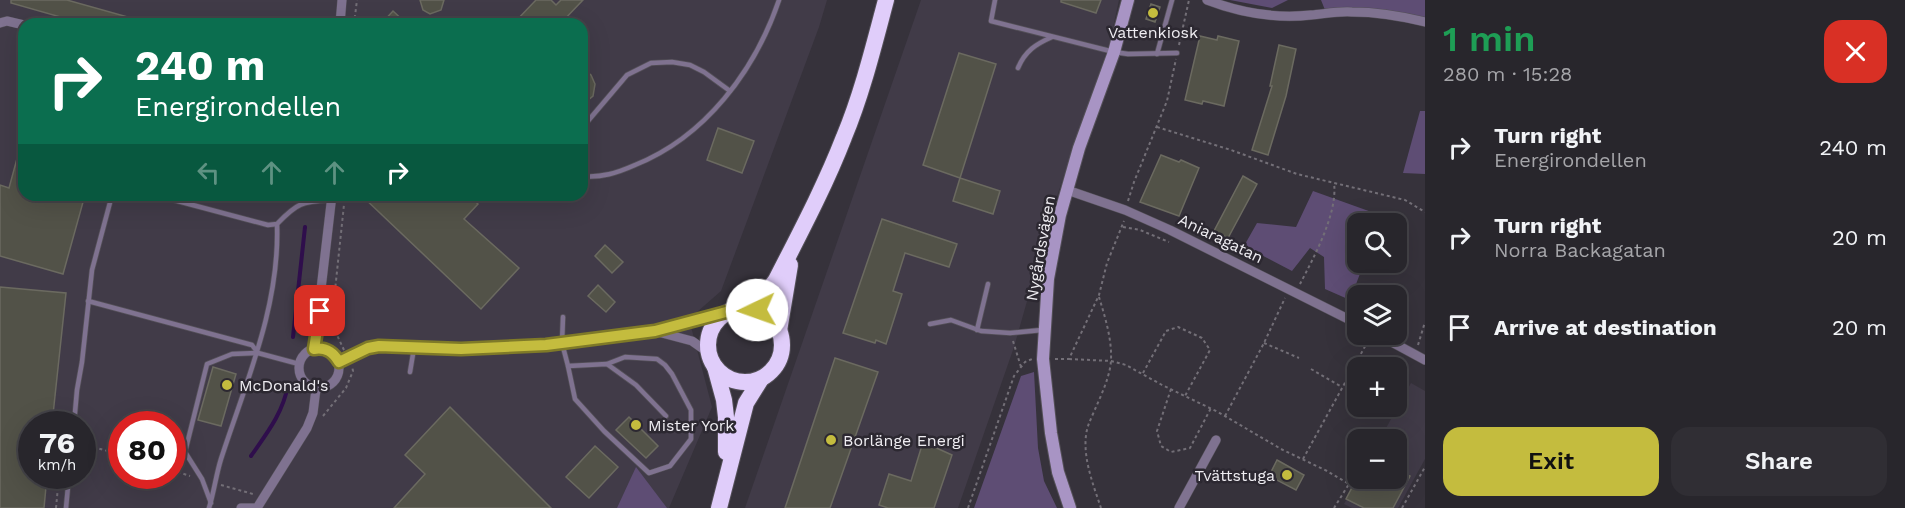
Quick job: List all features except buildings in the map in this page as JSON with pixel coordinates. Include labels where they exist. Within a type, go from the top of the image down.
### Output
[{"type":"highway","points":[[845,135],[874,0]]},
{"type":"highway","points":[[725,480],[726,417],[724,400],[708,343],[710,332],[722,316],[767,292],[776,280],[845,135],[886,0]]},
{"type":"highway","points":[[779,331],[794,246]]},
{"type":"highway","points":[[718,508],[746,403],[761,379],[772,370],[779,359],[782,345],[775,324],[764,314],[749,308],[736,310]]},
{"type":"highway","points":[[712,360],[721,374],[736,381],[761,379]]},
{"type":"street","points":[[340,18],[342,0]]},
{"type":"street","name":"Nygårdsvägen","points":[[1070,508],[1058,472],[1042,359],[1048,279],[1060,215],[1079,148],[1114,52],[1128,0]]},
{"type":"street","points":[[1207,0],[1243,12],[1268,16],[1374,12],[1425,22]]},
{"type":"street","points":[[0,23],[7,21],[18,24]]},
{"type":"street","name":"Aniaragatan","points":[[1067,190],[1125,210],[1170,230],[1347,318]]},
{"type":"street","points":[[314,349],[332,201]]},
{"type":"street","points":[[339,362],[368,348],[461,349],[562,343],[655,331],[736,310]]},
{"type":"street","points":[[655,331],[682,337],[700,346],[712,360]]},
{"type":"street","points":[[1398,345],[1425,360]]},
{"type":"street","points":[[314,349],[326,349],[339,362],[335,382],[323,389],[310,387],[300,377],[299,364],[304,354],[314,349]]},
{"type":"street","points":[[241,508],[256,508],[307,428],[313,413],[316,389]]},
{"type":"street","points":[[1179,508],[1216,440]]},
{"type":"lane","points":[[588,177],[598,178],[654,158],[688,135],[709,116],[730,91],[760,47],[779,0]]},
{"type":"lane","points":[[995,0],[991,21],[1114,52],[1177,53]]},
{"type":"lane","points":[[1157,54],[1172,0]]},
{"type":"lane","points":[[1018,68],[1022,59],[1035,44],[1052,37]]},
{"type":"lane","points":[[588,121],[627,75],[651,63],[672,62],[690,65],[730,91]]},
{"type":"lane","points":[[75,411],[92,270],[110,201]]},
{"type":"lane","points":[[177,201],[268,225],[277,224],[300,204],[316,201]]},
{"type":"lane","points":[[210,506],[220,462],[258,353],[273,286],[277,224]]},
{"type":"lane","points":[[977,330],[988,284]]},
{"type":"lane","points":[[88,301],[252,345],[258,353]]},
{"type":"lane","points":[[562,317],[562,343],[574,399],[604,431],[649,473],[670,466],[691,439],[691,410],[672,374],[657,359],[625,357],[607,364],[568,366]]},
{"type":"lane","points":[[930,324],[951,320],[977,330],[1010,333],[1044,330]]},
{"type":"lane","points":[[410,372],[414,347]]},
{"type":"lane","points":[[210,506],[202,479],[185,452],[207,364],[231,354],[258,353],[299,364]]},
{"type":"lane","points":[[607,364],[636,386],[666,416]]},
{"type":"lane","points":[[66,508],[68,489]]},
{"type":"path","points":[[355,18],[357,0]]},
{"type":"path","points":[[1069,359],[1099,295],[1107,262],[1123,227],[1125,210],[1134,182],[1167,101],[1189,0]]},
{"type":"path","points":[[1157,127],[1297,174],[1405,201],[1425,212]]},
{"type":"path","points":[[1298,292],[1325,234],[1335,191],[1334,183]]},
{"type":"path","points":[[321,420],[346,388],[354,371],[332,319],[344,201]]},
{"type":"path","points":[[1099,295],[1109,332],[1111,361],[1087,429],[1086,447],[1101,508]]},
{"type":"path","points":[[1225,416],[1286,297]]},
{"type":"path","points":[[1415,354],[1425,322]]},
{"type":"path","points":[[1143,373],[1166,331],[1178,327],[1202,338],[1210,350],[1185,396]]},
{"type":"path","points":[[1010,333],[1021,367]]},
{"type":"path","points":[[1264,343],[1299,358]]},
{"type":"path","points":[[1303,459],[1365,345]]},
{"type":"path","points":[[968,508],[1014,376],[1024,362],[1032,359],[1111,361],[1143,373],[1349,484],[1335,506],[1342,508]]},
{"type":"path","points":[[1311,369],[1342,387]]},
{"type":"path","points":[[1171,389],[1157,431],[1161,446],[1171,452],[1190,448],[1211,408]]},
{"type":"path","points":[[1402,508],[1425,467]]},
{"type":"path","points":[[56,508],[58,489]]},
{"type":"shaded area","points":[[0,0],[827,0],[721,291],[689,319],[712,407],[669,508],[0,508]]},
{"type":"shaded area","points":[[921,0],[1119,0],[1110,41],[1056,199],[1014,347],[958,508],[745,508]]},
{"type":"shaded area","points":[[1230,0],[1288,0],[1272,8]]},
{"type":"shaded area","points":[[1321,0],[1425,0],[1425,18],[1325,10]]},
{"type":"shaded area","points":[[1420,111],[1425,111],[1425,174],[1403,173]]},
{"type":"shaded area","points":[[1313,191],[1374,213],[1347,213],[1347,273],[1360,273],[1356,285],[1347,285],[1347,299],[1325,289],[1324,257],[1310,248],[1292,271],[1244,246],[1257,223],[1296,227]]},
{"type":"shaded area","points":[[1034,372],[1038,448],[1044,481],[1057,508],[974,508],[1021,376]]},
{"type":"shaded area","points":[[1411,383],[1425,391],[1425,459],[1398,508],[1352,508],[1344,504],[1352,489],[1407,489],[1407,429],[1386,429],[1392,417],[1407,417],[1407,390]]},
{"type":"shaded area","points":[[636,467],[667,508],[617,508]]},
{"type":"waterway","points":[[293,337],[305,227]]},
{"type":"waterway","points":[[251,456],[278,414],[288,385]]},
{"type":"place","name":"Vattenkiosk","points":[[1153,13]]},
{"type":"place","name":"McDonald's","points":[[227,385]]},
{"type":"place","name":"Mister York","points":[[636,425]]},
{"type":"place","name":"Borlänge Energi","points":[[831,440]]},
{"type":"place","name":"Tvättstuga","points":[[1287,475]]},
{"type":"route","points":[[320,311],[314,349],[326,349],[332,352],[339,362],[368,348],[379,346],[461,349],[546,345],[655,331],[741,308],[757,310]]}]
